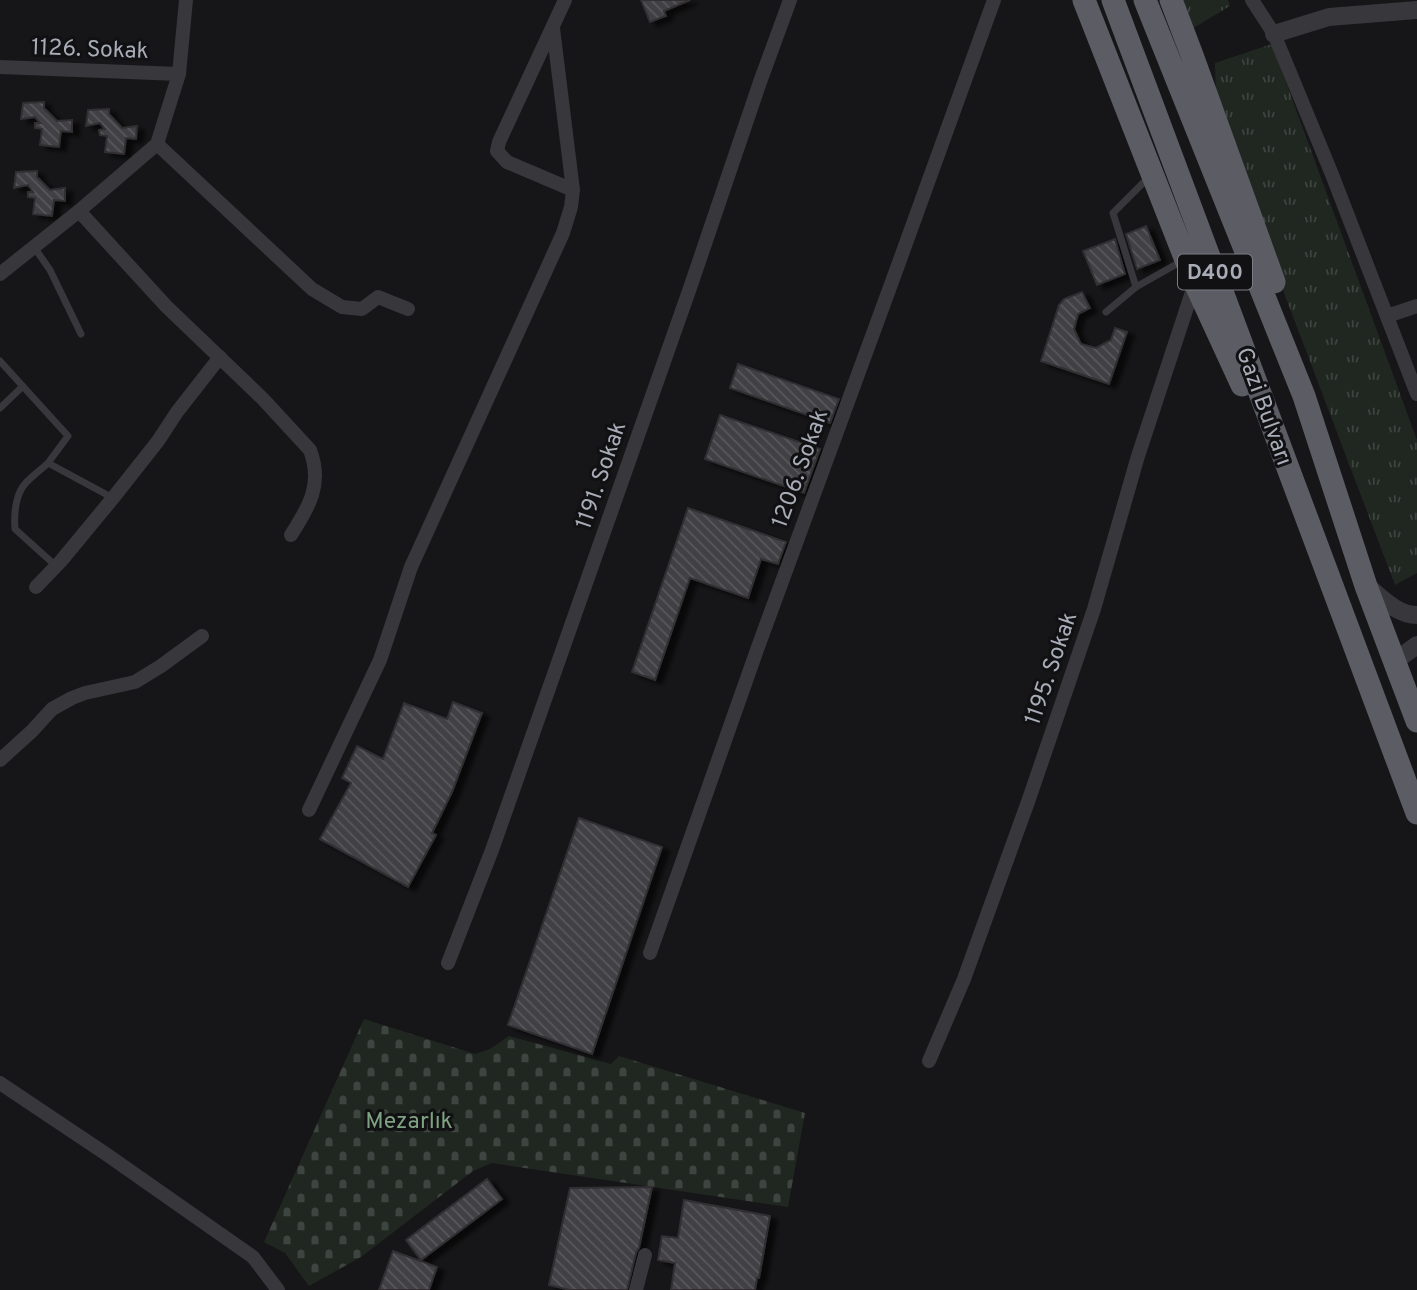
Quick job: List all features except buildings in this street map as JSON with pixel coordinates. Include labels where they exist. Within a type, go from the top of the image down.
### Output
[{"type":"highway","points":[[1084,0],[1195,283],[1316,544]]},
{"type":"highway","name":"Gazi Bulvarı","points":[[1113,0],[1417,813]]},
{"type":"highway","name":"Gazi Bulvarı","points":[[1145,0],[1304,396],[1366,586],[1417,721]]},
{"type":"highway","points":[[1171,0],[1277,289],[1304,396]]},
{"type":"street","points":[[0,274],[157,144],[179,74],[186,0]]},
{"type":"street","points":[[565,0],[499,142],[498,151],[508,162],[573,190]]},
{"type":"street","name":"1191. Sokak","points":[[448,963],[496,838],[790,0]]},
{"type":"street","name":"1206. Sokak","points":[[650,953],[762,634],[994,0]]},
{"type":"street","points":[[1252,0],[1274,34],[1417,394]]},
{"type":"street","points":[[1274,34],[1329,17],[1417,10]]},
{"type":"street","points":[[309,810],[380,660],[411,568],[563,233],[573,190],[553,26]]},
{"type":"street","name":"1126. Sokak","points":[[0,67],[179,74]]},
{"type":"street","points":[[157,144],[312,289],[342,307],[362,309],[378,297],[408,309]]},
{"type":"street","points":[[79,211],[166,306],[263,399],[310,450],[316,484],[313,497],[291,535]]},
{"type":"street","name":"1195. Sokak","points":[[929,1061],[964,979],[1094,609],[1138,456],[1195,283]]},
{"type":"street","points":[[1387,316],[1417,306]]},
{"type":"street","points":[[36,587],[113,498],[220,357]]},
{"type":"street","points":[[1366,586],[1394,608],[1417,615]]},
{"type":"street","points":[[0,760],[52,709],[85,693],[135,682],[202,636]]},
{"type":"street","points":[[1395,661],[1417,645]]},
{"type":"street","points":[[0,1083],[253,1257],[278,1290]]},
{"type":"street","points":[[636,1290],[645,1255]]},
{"type":"lane","points":[[1136,287],[1113,214],[1152,174]]},
{"type":"lane","points":[[34,247],[50,270],[81,334]]},
{"type":"lane","points":[[1107,313],[1136,287],[1186,259]]},
{"type":"lane","points":[[0,362],[68,436],[48,463],[22,488],[14,521],[15,530],[56,566]]},
{"type":"lane","points":[[0,408],[22,387]]},
{"type":"lane","points":[[48,463],[113,498]]},
{"type":"green space","points":[[1180,0],[1228,0],[1230,6],[1190,30]]},
{"type":"green space","points":[[1272,44],[1417,440],[1417,573],[1395,585],[1254,214],[1216,102],[1215,63]]},
{"type":"green space","name":"Mezarlık","points":[[364,1019],[475,1054],[490,1049],[509,1036],[611,1064],[619,1056],[805,1113],[788,1207],[492,1163],[473,1171],[361,1257],[309,1286],[285,1253],[264,1242]]}]
